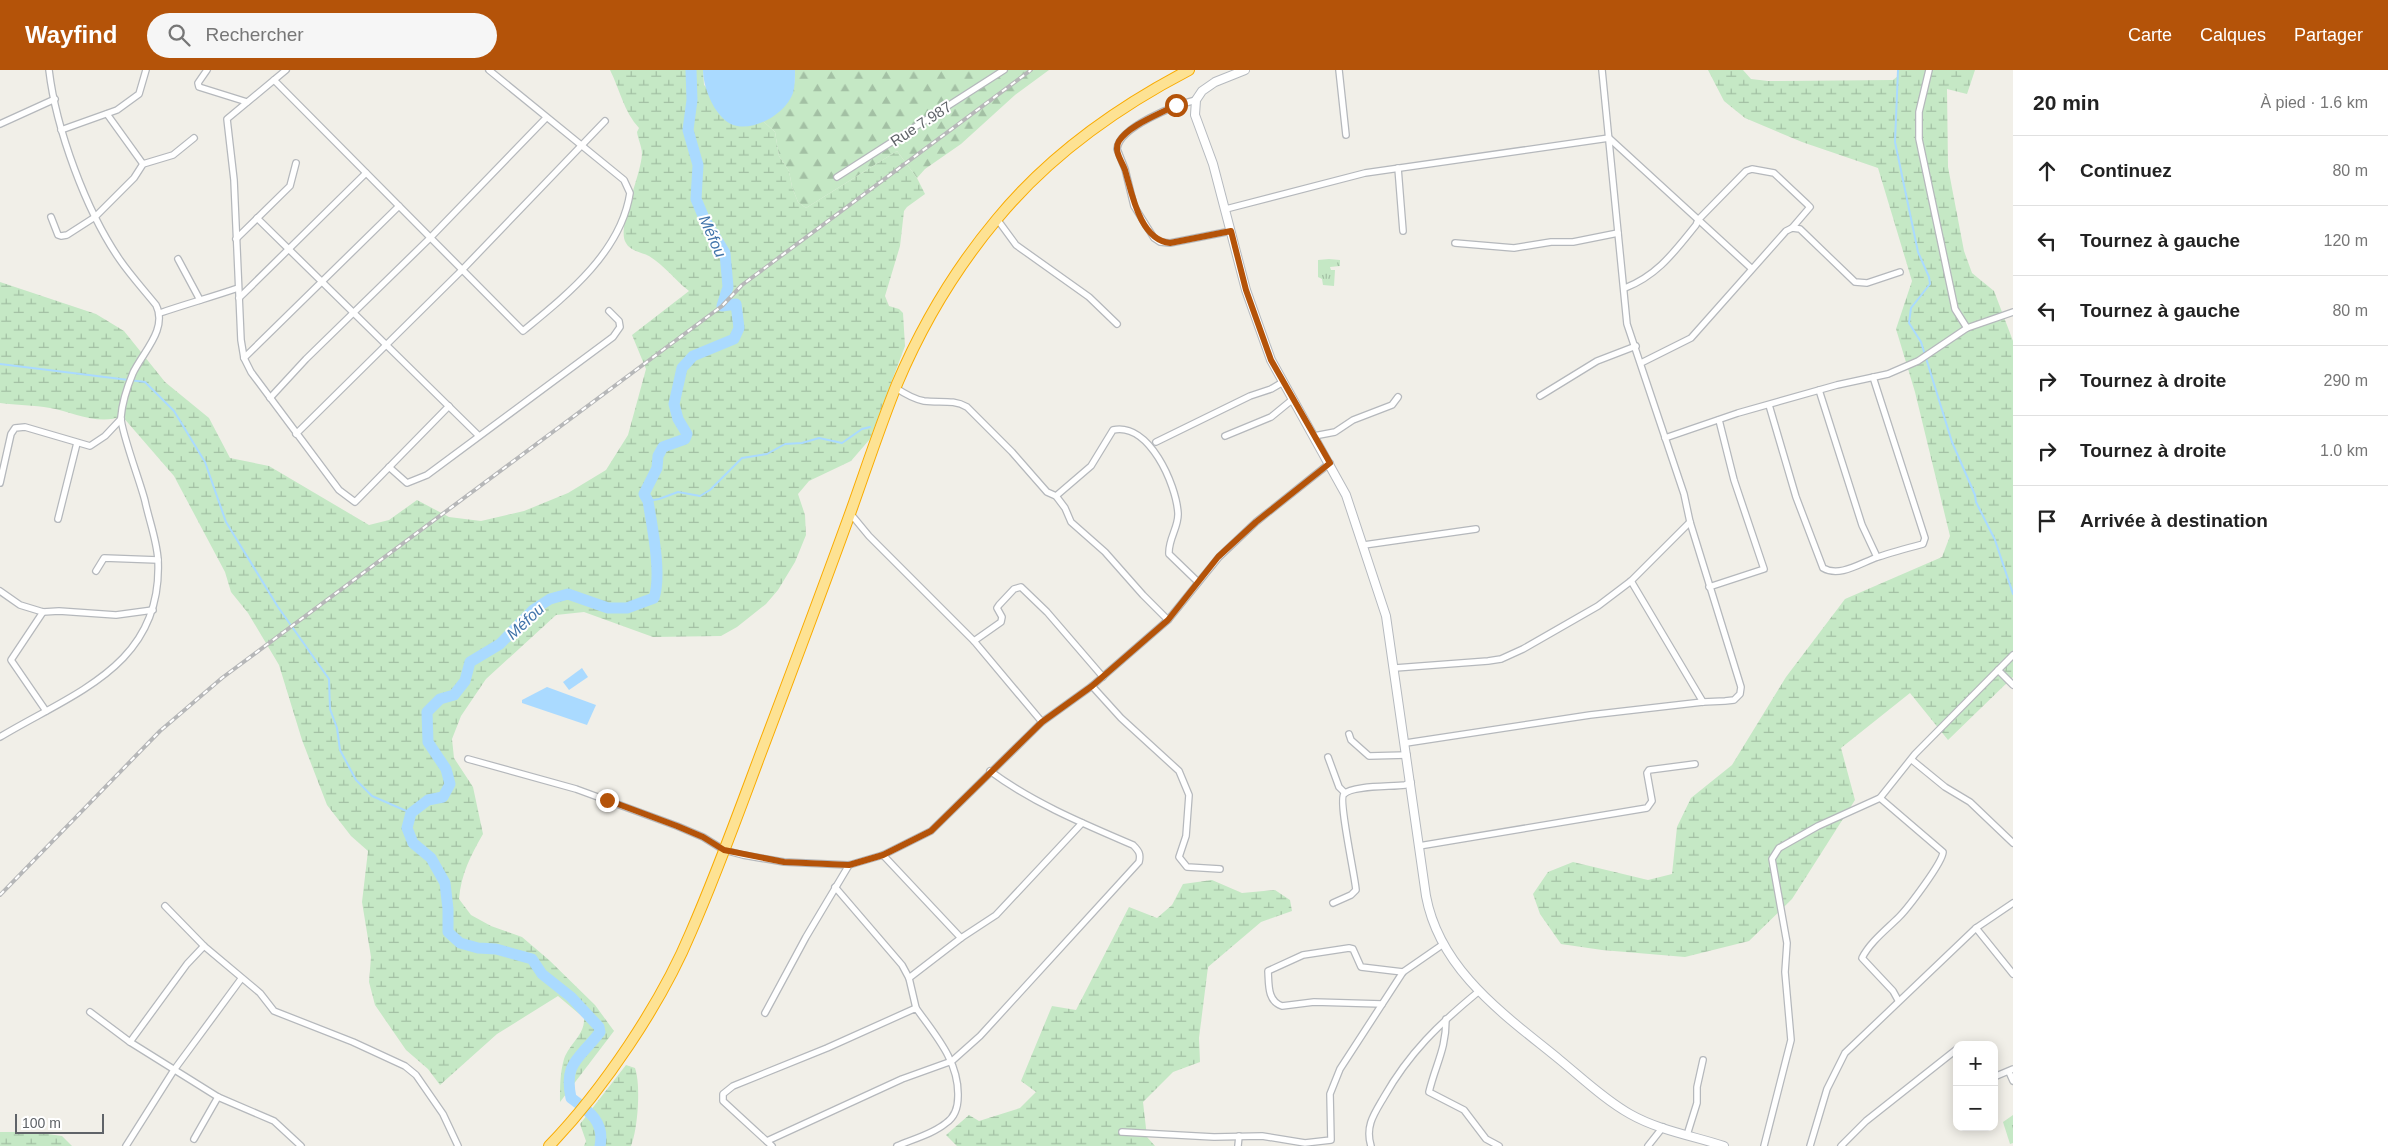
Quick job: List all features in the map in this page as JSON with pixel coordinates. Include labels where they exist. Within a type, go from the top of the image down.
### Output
[{"type":"highway","points":[[549,1146],[591,1097],[628,1045],[672,971],[692,932],[896,388],[944,293],[997,219],[1045,170],[1090,133],[1144,94],[1189,70]]},
{"type":"street","points":[[0,483],[11,434],[16,428],[25,427],[90,446],[105,436],[121,419],[132,374],[157,331],[160,322],[160,313],[156,305],[120,261],[95,217],[60,130],[49,70]]},
{"type":"street","points":[[60,130],[117,110],[139,94],[146,70]]},
{"type":"street","points":[[207,70],[198,83],[199,87],[247,102]]},
{"type":"street","points":[[274,80],[522,331],[557,303],[606,254],[630,193],[624,180],[489,70]]},
{"type":"street","name":"Rue 7.987","points":[[837,177],[1004,70]]},
{"type":"street","points":[[1245,70],[1215,82],[1202,91],[1196,100],[1195,115],[1213,164],[1246,290],[1271,360],[1330,463],[1346,495],[1386,616],[1429,909],[1442,945],[1478,992],[1621,1109],[1663,1127],[1724,1146]]},
{"type":"street","points":[[1339,70],[1346,135]]},
{"type":"street","points":[[1406,743],[1509,726],[1703,702],[1734,700],[1740,694],[1741,687],[1709,587],[1684,494],[1636,346],[1627,324],[1625,288],[1602,70]]},
{"type":"street","points":[[1929,70],[1919,112],[1919,139],[1952,301],[1958,316],[1967,328]]},
{"type":"street","points":[[283,71],[231,114],[227,124],[234,180],[238,298],[244,358],[251,372],[339,490],[351,501],[355,502],[449,406]]},
{"type":"street","points":[[0,124],[55,99]]},
{"type":"street","points":[[1196,100],[1176,105],[1142,121],[1122,138],[1117,150],[1125,169],[1134,206],[1154,238],[1160,242],[1170,243],[1231,231]]},
{"type":"street","points":[[107,114],[142,164]]},
{"type":"street","points":[[270,398],[430,238],[546,118]]},
{"type":"street","points":[[296,434],[462,270],[582,147],[605,120]]},
{"type":"street","points":[[51,217],[58,235],[61,236],[95,217],[134,178],[142,164],[173,155],[194,138]]},
{"type":"street","points":[[1226,209],[1366,173],[1609,138]]},
{"type":"street","points":[[1609,138],[1752,268]]},
{"type":"street","points":[[236,239],[290,186],[296,163]]},
{"type":"street","points":[[1398,168],[1403,231]]},
{"type":"street","points":[[1625,288],[1650,276],[1668,259],[1696,226],[1698,220],[1746,171],[1752,169],[1774,173],[1810,207],[1752,268],[1691,338],[1641,363]]},
{"type":"street","points":[[238,298],[290,250],[366,173]]},
{"type":"street","points":[[244,358],[398,206]]},
{"type":"street","points":[[257,218],[478,435]]},
{"type":"street","points":[[997,219],[1016,245],[1089,297],[1117,324]]},
{"type":"street","points":[[1792,228],[1800,229],[1856,282],[1867,283],[1900,272]]},
{"type":"street","points":[[1455,243],[1514,248],[1551,242],[1573,242],[1618,233]]},
{"type":"street","points":[[178,259],[200,300]]},
{"type":"street","points":[[160,313],[219,296],[238,288]]},
{"type":"street","points":[[389,467],[403,481],[416,481],[427,475],[478,435],[613,337],[620,327],[619,321],[609,311]]},
{"type":"street","points":[[1665,438],[1819,390],[1888,374],[1918,361],[1967,328],[2013,312]]},
{"type":"street","points":[[1540,396],[1597,361],[1636,346]]},
{"type":"street","points":[[1769,405],[1796,497],[1823,568],[1834,572],[1858,566],[1877,557],[1923,544],[1925,538],[1873,377]]},
{"type":"street","points":[[1156,442],[1250,396],[1271,390],[1283,382]]},
{"type":"street","points":[[896,388],[913,398],[926,401],[959,402],[967,407],[1012,452],[1047,492],[1056,496],[1065,508],[1071,522],[1105,552],[1168,620]]},
{"type":"street","points":[[1819,390],[1862,525],[1877,557]]},
{"type":"street","points":[[1314,436],[1335,432],[1353,420],[1392,405],[1398,397]]},
{"type":"street","points":[[1225,436],[1271,417],[1293,399]]},
{"type":"street","points":[[0,736],[46,711],[109,672],[127,656],[149,621],[153,610],[158,560],[141,486],[121,419]]},
{"type":"street","points":[[1709,587],[1764,570],[1734,480],[1719,420]]},
{"type":"street","points":[[1056,496],[1091,466],[1113,430],[1131,430],[1138,433],[1170,478],[1178,518],[1170,538],[1169,554],[1198,582]]},
{"type":"street","points":[[58,519],[77,443]]},
{"type":"street","points":[[468,759],[576,788],[677,826],[703,837],[724,850],[775,861],[849,865],[883,855],[931,831],[1042,722],[1092,686],[1168,620],[1218,557],[1256,522],[1330,463]]},
{"type":"street","points":[[850,513],[869,536],[974,640],[1042,722]]},
{"type":"street","points":[[1395,668],[1502,659],[1598,606],[1631,581],[1690,522]]},
{"type":"street","points":[[1364,545],[1476,529]]},
{"type":"street","points":[[96,571],[104,558],[158,560]]},
{"type":"street","points":[[1631,581],[1703,702]]},
{"type":"street","points":[[974,640],[1001,622],[1002,617],[998,608],[999,605],[1014,589],[1020,587],[1047,612],[1103,677]]},
{"type":"street","points":[[0,591],[20,605],[43,612],[59,611],[116,615],[153,610]]},
{"type":"street","points":[[43,612],[11,660],[46,711]]},
{"type":"street","points":[[1764,1146],[1791,1040],[1785,972],[1787,943],[1772,859],[1774,853],[1818,826],[1880,798],[1920,750],[2013,655]]},
{"type":"street","points":[[1998,670],[2013,685]]},
{"type":"street","points":[[1092,686],[1121,718],[1179,771],[1189,795],[1189,820],[1179,857],[1187,867],[1220,869]]},
{"type":"street","points":[[1349,734],[1351,740],[1370,756],[1407,756]]},
{"type":"street","points":[[1328,757],[1339,787],[1345,793]]},
{"type":"street","points":[[1912,760],[1945,787],[1970,802],[2013,843]]},
{"type":"street","points":[[1419,846],[1647,808],[1652,801],[1646,773],[1649,770],[1695,764]]},
{"type":"street","points":[[916,1008],[728,1090],[723,1094],[724,1101],[770,1143],[909,1076],[952,1061],[980,1036],[1139,862],[1140,857],[1133,846],[1082,823],[1012,787],[990,771]]},
{"type":"street","points":[[1333,902],[1351,895],[1356,890],[1351,848],[1344,825],[1342,797],[1345,793],[1355,790],[1406,785],[1411,782]]},
{"type":"street","points":[[1880,798],[1943,852],[1943,858],[1938,867],[1901,916],[1862,958],[1893,991],[1898,1000]]},
{"type":"street","points":[[909,978],[961,938],[996,915],[1082,823]]},
{"type":"street","points":[[883,855],[961,938]]},
{"type":"street","points":[[765,1014],[794,958],[849,865]]},
{"type":"street","points":[[835,887],[902,965],[909,978],[916,1008],[952,1061],[959,1083],[958,1103],[952,1118],[945,1125],[897,1146]]},
{"type":"street","points":[[1810,1146],[1827,1089],[1845,1053],[1898,1000],[1976,928],[2013,902]]},
{"type":"street","points":[[165,906],[204,946],[228,964],[241,979],[260,993],[274,1011],[353,1042],[405,1066],[420,1081],[443,1114],[458,1146]]},
{"type":"street","points":[[1976,928],[2013,974]]},
{"type":"street","points":[[1122,1132],[1214,1137],[1262,1136],[1305,1143],[1331,1140],[1330,1094],[1340,1069],[1403,972],[1442,945]]},
{"type":"street","points":[[130,1042],[187,964],[204,946]]},
{"type":"street","points":[[1382,1004],[1314,1002],[1282,1006],[1272,1000],[1269,992],[1268,971],[1303,955],[1349,948],[1353,949],[1361,967],[1403,972]]},
{"type":"street","points":[[126,1146],[174,1070],[241,979]]},
{"type":"street","points":[[1371,1146],[1368,1134],[1372,1114],[1395,1076],[1409,1057],[1446,1019],[1478,992]]},
{"type":"street","points":[[90,1012],[130,1042],[218,1098],[269,1118],[301,1146]]},
{"type":"street","points":[[1446,1019],[1445,1044],[1441,1058],[1435,1067],[1429,1092],[1464,1110],[1486,1139],[1499,1146]]},
{"type":"street","points":[[1841,1146],[1866,1121],[1953,1052]]},
{"type":"street","points":[[1687,1134],[1697,1104],[1697,1087],[1703,1060]]},
{"type":"street","points":[[1998,1076],[2011,1071],[2013,1081]]},
{"type":"street","points":[[194,1139],[218,1098]]},
{"type":"street","points":[[1648,1146],[1663,1127]]},
{"type":"street","points":[[1238,1146],[1239,1136]]},
{"type":"green space","points":[[610,70],[703,70],[704,85],[747,126],[763,121],[775,132],[779,156],[789,171],[792,187],[798,202],[806,208],[897,151],[917,178],[925,194],[904,211],[900,246],[885,296],[889,306],[899,309],[903,313],[905,346],[870,439],[851,461],[809,481],[798,494],[805,515],[806,535],[795,562],[778,590],[766,604],[737,627],[721,636],[653,637],[584,612],[556,615],[486,679],[461,716],[452,739],[454,758],[473,787],[483,834],[467,865],[459,899],[471,915],[491,926],[522,937],[549,960],[595,1005],[614,1031],[560,1102],[560,1085],[564,1059],[580,1034],[584,1018],[558,996],[497,1034],[440,1085],[428,1069],[406,1050],[375,1005],[369,982],[371,957],[362,902],[368,851],[351,836],[327,805],[302,740],[279,665],[248,613],[231,592],[225,572],[174,476],[122,416],[104,420],[38,406],[0,403],[0,282],[96,314],[124,331],[165,382],[209,418],[230,458],[269,466],[369,525],[389,520],[417,500],[449,517],[481,521],[524,511],[568,493],[606,470],[628,435],[646,369],[632,335],[689,291],[665,268],[649,256],[633,250],[626,243],[624,226],[626,214],[641,164],[642,151],[637,132],[639,128],[626,108]]},
{"type":"green space","points":[[795,70],[1049,70],[1015,95],[961,144],[925,169],[917,178],[897,151],[806,208],[798,202],[792,187],[789,171],[779,156],[775,132],[763,121],[771,117],[788,101],[794,87]]},
{"type":"green space","points":[[1708,70],[1743,70],[1751,79],[1768,81],[1893,80],[1898,76],[1898,70],[1975,70],[1967,94],[1947,89],[1948,167],[1964,251],[1972,273],[1994,291],[2013,341],[2013,677],[1948,740],[1910,693],[1841,748],[1855,800],[1792,899],[1749,941],[1685,957],[1602,950],[1561,944],[1540,914],[1533,894],[1548,872],[1573,862],[1648,880],[1672,874],[1677,827],[1691,798],[1732,765],[1786,677],[1845,599],[1942,557],[1950,536],[1915,392],[1896,329],[1912,281],[1878,168],[1802,142],[1745,118],[1724,101]]},
{"type":"green space","points":[[1318,260],[1340,260],[1340,266],[1330,267],[1331,270],[1335,270],[1334,286],[1323,285],[1322,279],[1318,277]]},
{"type":"green space","points":[[1212,880],[1242,893],[1275,890],[1290,900],[1292,911],[1261,922],[1208,967],[1199,1038],[1200,1062],[1173,1072],[1143,1102],[1147,1137],[1155,1146],[957,1146],[946,1135],[969,1115],[979,1121],[1020,1108],[1036,1092],[1021,1081],[1052,1006],[1076,1010],[1129,907],[1157,918],[1172,905],[1183,884]]},
{"type":"green space","points":[[626,1065],[635,1068],[638,1085],[637,1118],[631,1146],[584,1146],[586,1141],[580,1124]]},
{"type":"green space","points":[[2013,1115],[2013,1143],[2010,1144],[2003,1122]]},
{"type":"green space","points":[[0,1132],[34,1132],[62,1136],[72,1146],[0,1146]]},
{"type":"water","points":[[703,70],[795,70],[794,90],[784,107],[770,119],[745,127],[737,126],[723,118],[712,103],[705,86]]},
{"type":"water","points":[[582,668],[588,677],[569,690],[563,682]]},
{"type":"water","points":[[547,687],[596,705],[587,725],[522,703],[522,700]]},
{"type":"waterway","name":"Méfou","points":[[600,1146],[601,1138],[598,1124],[584,1108],[571,1098],[569,1087],[571,1070],[578,1058],[600,1032],[599,1027],[571,997],[542,974],[532,959],[496,949],[478,948],[460,943],[448,932],[445,883],[431,858],[413,843],[407,828],[411,813],[428,800],[443,797],[450,784],[446,769],[428,742],[427,712],[440,699],[454,695],[465,681],[470,662],[500,644],[533,610],[550,599],[568,594],[608,608],[627,608],[654,598],[657,576],[656,550],[648,501],[644,494],[657,468],[658,456],[663,447],[685,439],[687,434],[678,419],[674,404],[682,368],[693,356],[734,339],[739,328],[736,304],[722,306],[728,287],[725,253],[704,218],[696,199],[698,165],[688,130],[692,100],[691,70]]},
{"type":"waterway","points":[[1898,70],[1895,142],[1918,252],[1929,277],[1930,284],[1911,308],[1909,323],[1921,342],[1952,442],[1975,495],[1976,502],[1995,540],[2013,594]]},
{"type":"waterway","points":[[0,364],[145,382],[174,411],[205,462],[226,522],[278,607],[329,679],[330,709],[337,728],[340,750],[356,780],[372,796],[411,813]]},
{"type":"waterway","points":[[648,501],[678,492],[700,496],[710,490],[742,458],[767,454],[785,444],[802,443],[819,438],[842,443],[862,429],[870,427]]},
{"type":"railway","points":[[0,895],[160,731],[222,678],[722,306],[742,285],[1031,70]]},
{"type":"route","points":[[607,800],[703,837],[724,850],[767,860],[849,865],[883,855],[909,844],[931,831],[1042,722],[1092,686],[1168,620],[1218,557],[1256,522],[1330,463],[1271,360],[1246,290],[1231,231],[1170,243],[1160,242],[1154,238],[1134,206],[1125,169],[1117,150],[1117,144],[1142,121],[1152,118],[1176,105]]}]
